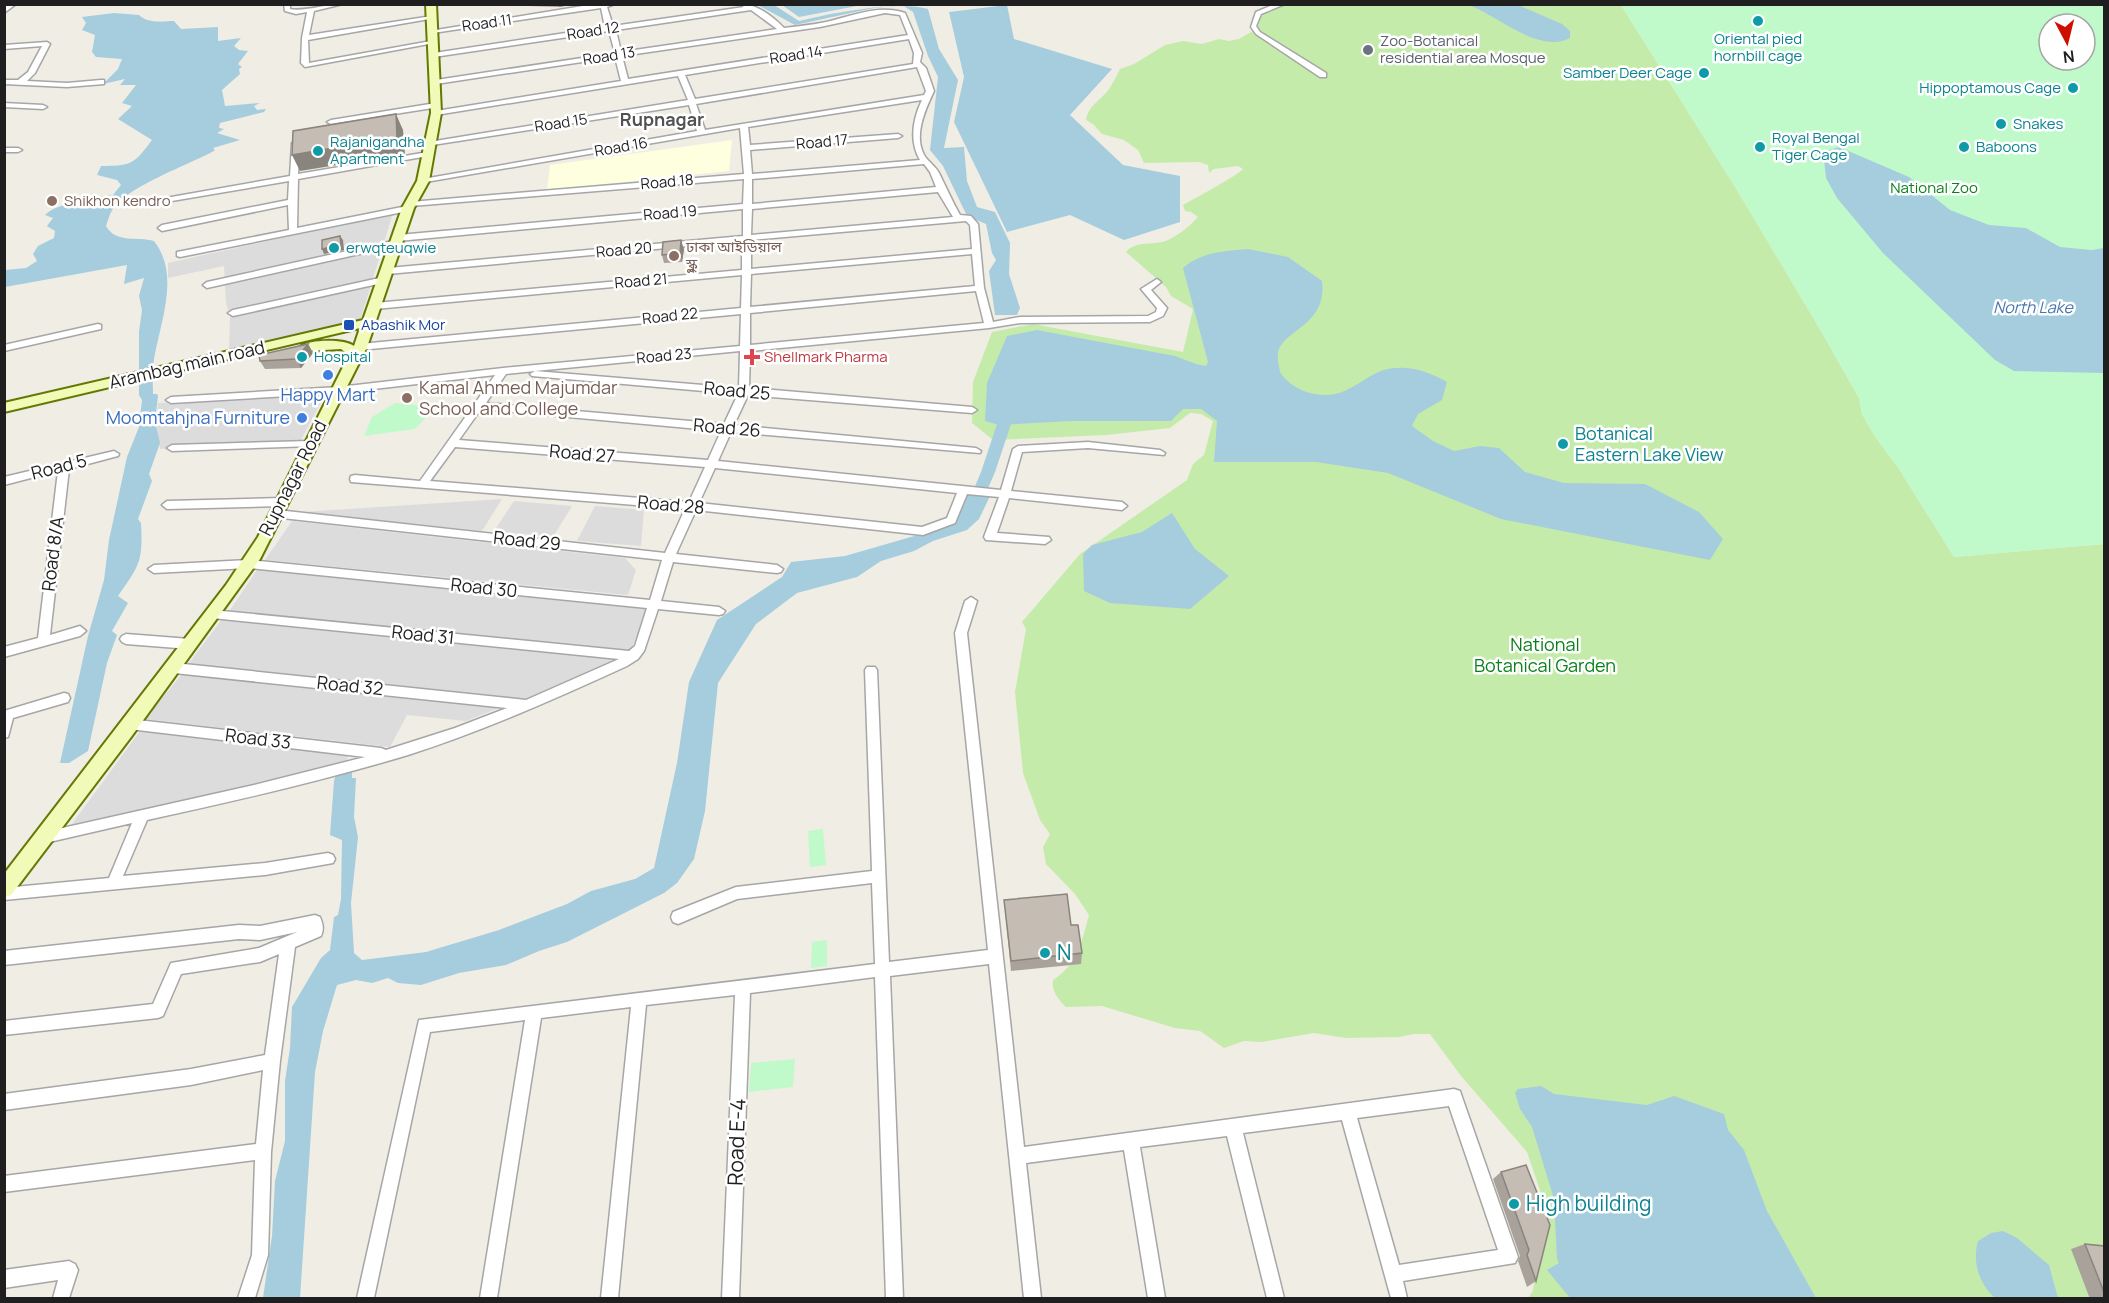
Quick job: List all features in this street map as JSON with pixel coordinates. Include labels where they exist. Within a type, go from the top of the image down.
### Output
[{"type":"street","points":[[4,10],[13,4]]},
{"type":"street","points":[[287,4],[287,10],[290,12],[340,4]]},
{"type":"street","name":"Road 11","points":[[432,30],[612,4]]},
{"type":"street","points":[[742,4],[752,7],[782,30]]},
{"type":"street","points":[[1282,4],[1258,13],[1253,26],[1258,33],[1323,75]]},
{"type":"street","points":[[331,122],[626,82],[604,6]]},
{"type":"street","name":"Road 12","points":[[432,30],[611,29],[752,7]]},
{"type":"street","points":[[311,9],[305,38],[305,63],[308,65],[432,30]]},
{"type":"street","name":"Road 13","points":[[435,82],[818,26],[891,11],[903,14],[912,37]]},
{"type":"street","points":[[305,38],[432,30]]},
{"type":"street","name":"Rupnagar Road","points":[[4,889],[174,668],[248,564],[339,390],[358,351],[409,206],[423,181],[436,109],[432,30]]},
{"type":"street","points":[[912,37],[918,53],[916,63],[922,68],[930,92],[918,116],[917,146],[925,162],[934,171],[957,217],[969,218],[974,224],[980,288],[989,325]]},
{"type":"street","name":"Road 14","points":[[626,82],[912,37]]},
{"type":"street","points":[[4,47],[47,44],[31,73],[21,83]]},
{"type":"street","name":"Road 15","points":[[160,201],[429,149],[692,102],[919,65]]},
{"type":"street","points":[[681,73],[702,133]]},
{"type":"street","points":[[4,82],[67,85],[101,82]]},
{"type":"street","name":"Road 16","points":[[423,181],[744,125],[927,97]]},
{"type":"street","points":[[4,105],[43,107]]},
{"type":"street","points":[[4,115],[17,106]]},
{"type":"street","points":[[45,837],[316,774],[388,754],[458,732],[527,705],[634,656],[640,648],[669,557],[744,392],[748,176],[744,125]]},
{"type":"street","name":"Road 17","points":[[746,148],[898,136]]},
{"type":"street","points":[[293,232],[292,202],[296,138]]},
{"type":"street","points":[[4,150],[18,150]]},
{"type":"street","name":"Road 18","points":[[180,254],[409,206],[925,162]]},
{"type":"street","name":"Road 19","points":[[207,285],[397,241],[941,189]]},
{"type":"street","points":[[162,228],[292,202]]},
{"type":"street","name":"Road 20","points":[[386,275],[969,218]]},
{"type":"street","name":"Road 21","points":[[375,306],[978,251]]},
{"type":"street","points":[[233,314],[386,275]]},
{"type":"street","name":"Road 23","points":[[171,400],[339,390],[503,371],[989,325],[1020,320],[1150,319],[1160,314],[1162,308],[1146,289],[1157,282]]},
{"type":"street","name":"Road 22","points":[[358,351],[746,309],[980,288]]},
{"type":"street","name":"Arambag main road","points":[[4,418],[369,322]]},
{"type":"street","points":[[4,348],[98,327]]},
{"type":"street","name":"Arambag main road","points":[[158,376],[315,345],[344,345],[358,351]]},
{"type":"street","points":[[422,485],[503,371]]},
{"type":"street","name":"Road 25","points":[[503,371],[972,410]]},
{"type":"street","name":"Arambag main road","points":[[4,408],[131,383]]},
{"type":"street","name":"Road 26","points":[[477,405],[976,451]]},
{"type":"street","name":"Road 27","points":[[452,443],[712,464],[1122,506]]},
{"type":"street","points":[[171,448],[310,444]]},
{"type":"street","points":[[1045,540],[990,537],[1001,494],[1017,449],[1088,445],[1160,453]]},
{"type":"street","name":"Road 5","points":[[4,481],[114,454]]},
{"type":"street","name":"Road 8/A","points":[[43,642],[64,466]]},
{"type":"street","name":"Road 28","points":[[355,479],[692,506],[923,531],[951,520],[963,490]]},
{"type":"street","name":"Road 29","points":[[167,505],[279,508],[777,569]]},
{"type":"street","name":"Road 30","points":[[154,569],[248,564],[719,611]]},
{"type":"street","points":[[970,601],[961,633],[1032,1299]]},
{"type":"street","name":"Road 31","points":[[212,614],[634,656]]},
{"type":"street","points":[[4,652],[80,631]]},
{"type":"street","points":[[126,639],[190,644]]},
{"type":"street","name":"Road 32","points":[[174,668],[527,705]]},
{"type":"street","points":[[871,670],[895,1299]]},
{"type":"street","points":[[4,733],[6,716],[64,698]]},
{"type":"street","name":"Road 33","points":[[129,724],[388,754]]},
{"type":"street","points":[[113,884],[143,814]]},
{"type":"street","points":[[4,894],[265,869],[328,859]]},
{"type":"street","points":[[678,917],[695,908],[736,893],[879,876]]},
{"type":"street","points":[[4,958],[239,932],[260,933],[315,922],[316,931],[260,955],[176,968],[158,1011],[4,1028]]},
{"type":"street","points":[[247,1299],[260,1255],[263,1151],[272,1061],[288,944]]},
{"type":"street","points":[[365,1299],[424,1025],[996,956]]},
{"type":"street","name":"Road E-4","points":[[731,1299],[743,986]]},
{"type":"street","points":[[610,1299],[639,999]]},
{"type":"street","points":[[489,1299],[534,1011]]},
{"type":"street","points":[[4,1102],[191,1077],[272,1061]]},
{"type":"street","points":[[1017,1156],[1454,1096],[1509,1257],[1393,1274]]},
{"type":"street","points":[[1347,1111],[1399,1299]]},
{"type":"street","points":[[1233,1127],[1276,1299]]},
{"type":"street","points":[[1131,1141],[1157,1299]]},
{"type":"street","points":[[4,1184],[263,1151]]},
{"type":"street","points":[[4,1279],[69,1270],[61,1299]]},
{"type":"shaded area","points":[[732,140],[729,171],[547,190],[550,165]]},
{"type":"shaded area","points":[[393,213],[360,321],[229,350],[230,316],[226,303],[224,266],[168,278],[168,263]]},
{"type":"shaded area","points":[[326,393],[301,440],[160,449],[156,421],[158,403]]},
{"type":"shaded area","points":[[502,499],[482,531],[302,512]]},
{"type":"shaded area","points":[[514,501],[572,506],[553,537],[494,531]]},
{"type":"shaded area","points":[[595,506],[644,510],[641,546],[577,541]]},
{"type":"shaded area","points":[[292,521],[625,558],[636,570],[628,595],[265,560]]},
{"type":"shaded area","points":[[259,567],[649,607],[629,654],[228,613]]},
{"type":"shaded area","points":[[223,618],[585,653],[616,660],[524,702],[186,667]]},
{"type":"shaded area","points":[[182,674],[501,707],[466,721],[407,715],[390,747],[145,719]]},
{"type":"shaded area","points":[[143,727],[349,751],[347,760],[316,772],[72,824]]},
{"type":"green space","name":"National Botanical Garden","points":[[1286,5],[1621,5],[1737,190],[1821,331],[1859,398],[1862,414],[1874,435],[1899,469],[1954,557],[2104,544],[2104,1298],[1528,1298],[1533,1291],[1539,1244],[1549,1217],[1527,1152],[1461,1076],[1430,1034],[1346,1038],[1314,1033],[1262,1042],[1244,1041],[1224,1048],[1200,1031],[1175,1028],[1102,1006],[1066,1007],[1056,995],[1053,980],[1073,960],[1081,943],[1089,915],[1075,894],[1046,864],[1043,847],[1050,834],[1040,820],[1023,773],[1015,692],[1026,629],[1022,622],[1080,554],[1187,480],[1193,464],[1204,455],[1213,421],[1201,414],[1190,413],[1170,428],[1106,435],[993,440],[972,423],[973,382],[992,332],[1033,324],[1183,352],[1193,309],[1171,296],[1166,287],[1126,252],[1135,246],[1163,242],[1180,233],[1198,217],[1185,211],[1183,205],[1243,169],[1238,166],[1214,169],[1209,173],[1208,165],[1199,162],[1144,163],[1138,150],[1124,140],[1102,134],[1086,120],[1090,109],[1108,91],[1120,69],[1134,64],[1165,45],[1183,41],[1202,44],[1219,39],[1229,41],[1239,39],[1258,28],[1258,19],[1268,11]]},
{"type":"green space","name":"National Zoo","points":[[1621,5],[2104,5],[2104,544],[1954,557],[1899,469],[1874,435],[1862,414],[1859,398],[1737,190]]},
{"type":"green space","points":[[395,403],[436,407],[415,429],[364,436],[372,417]]},
{"type":"green space","points":[[823,829],[826,865],[810,867],[808,831]]},
{"type":"green space","points":[[827,940],[827,966],[811,968],[812,942]]},
{"type":"green space","points":[[795,1059],[793,1087],[749,1092],[751,1063]]},
{"type":"water","points":[[758,5],[774,5],[799,21],[846,11],[872,8],[795,25]]},
{"type":"water","points":[[782,5],[862,5],[799,17]]},
{"type":"water","points":[[1007,5],[1014,39],[1112,69],[1070,115],[1123,165],[1180,176],[1180,222],[1124,240],[1070,215],[1007,232],[954,122],[964,77],[949,12]]},
{"type":"water","points":[[1469,5],[1518,5],[1562,24],[1570,31],[1570,38],[1558,42],[1532,37]]},
{"type":"water","points":[[904,6],[928,9],[939,49],[958,80],[944,148],[964,147],[967,181],[977,207],[995,212],[1010,243],[1009,274],[1020,308],[1017,315],[995,315],[989,271],[996,260],[992,253],[986,224],[967,216],[943,166],[930,150],[938,77],[913,12]]},
{"type":"water","points":[[114,13],[139,15],[151,21],[174,21],[181,29],[218,27],[218,41],[241,38],[234,46],[239,50],[248,51],[238,64],[242,67],[239,69],[240,74],[222,90],[225,106],[260,103],[254,106],[257,110],[266,109],[264,112],[220,123],[219,128],[224,129],[217,133],[240,140],[213,148],[215,150],[212,152],[161,176],[124,197],[114,207],[106,226],[110,232],[121,237],[154,241],[162,255],[166,270],[166,302],[153,366],[153,394],[158,396],[155,421],[160,443],[149,474],[152,481],[138,519],[141,523],[140,555],[131,577],[118,596],[128,603],[112,631],[117,635],[107,663],[88,751],[69,763],[60,763],[88,636],[104,580],[109,540],[127,457],[139,427],[142,400],[139,395],[139,332],[142,310],[139,296],[144,278],[124,284],[127,265],[5,287],[5,270],[26,268],[37,261],[33,254],[38,246],[54,238],[55,231],[47,226],[53,218],[45,215],[50,211],[94,196],[113,195],[121,185],[117,180],[97,175],[101,166],[131,162],[152,140],[118,119],[132,106],[122,103],[136,85],[120,85],[125,79],[103,84],[118,69],[122,59],[96,57],[92,52],[95,35],[82,30],[86,23],[82,17]]},
{"type":"water","name":"North Lake","points":[[1839,147],[1909,177],[1950,210],[1989,225],[2026,228],[2060,247],[2092,250],[2104,248],[2104,373],[2014,371],[1995,360],[1883,253],[1837,198],[1826,178],[1824,159],[1829,150]]},
{"type":"water","points":[[1248,249],[1288,257],[1322,281],[1322,296],[1318,308],[1312,317],[1287,338],[1278,353],[1280,372],[1285,379],[1299,389],[1316,394],[1334,394],[1376,373],[1396,368],[1419,370],[1433,375],[1447,382],[1442,400],[1418,414],[1412,426],[1433,441],[1454,451],[1480,446],[1499,448],[1525,472],[1564,483],[1645,484],[1699,512],[1723,539],[1710,560],[1501,519],[1388,473],[1316,462],[1214,462],[1217,421],[1201,409],[1183,409],[1171,421],[1072,421],[999,425],[985,421],[987,383],[1007,336],[1037,330],[1175,356],[1206,366],[1208,362],[1183,268],[1205,255]]},
{"type":"water","points":[[967,491],[991,494],[979,519],[967,530],[881,561],[857,577],[797,593],[756,624],[718,683],[705,811],[694,859],[677,883],[664,893],[567,942],[506,965],[459,973],[421,985],[398,983],[388,978],[372,983],[356,980],[337,985],[323,1031],[315,1072],[300,1298],[263,1298],[272,1236],[275,1181],[285,1141],[285,1081],[290,1048],[292,1007],[321,958],[330,950],[334,917],[338,915],[341,899],[342,840],[330,835],[334,781],[337,771],[352,767],[352,778],[356,778],[354,817],[358,837],[351,903],[354,953],[362,960],[426,952],[499,930],[567,904],[591,891],[635,879],[654,868],[677,763],[689,682],[717,620],[782,577],[791,562],[845,556],[949,526],[956,521]]},
{"type":"water","points":[[1172,513],[1195,549],[1229,576],[1190,609],[1110,603],[1084,591],[1083,554],[1092,545],[1142,532]]},
{"type":"water","points":[[1541,1086],[1554,1094],[1647,1105],[1674,1096],[1724,1114],[1728,1130],[1744,1150],[1767,1211],[1816,1298],[1570,1298],[1547,1270],[1559,1263],[1554,1199],[1532,1127],[1520,1109],[1515,1093],[1518,1089]]},
{"type":"water","points":[[2003,1231],[2017,1238],[2049,1265],[2058,1298],[1995,1298],[1989,1292],[1978,1272],[1976,1249],[1978,1241],[1991,1233]]},
{"type":"building","points":[[396,114],[397,137],[292,155],[293,131]]},
{"type":"building","points":[[340,236],[341,245],[322,249],[322,240]]},
{"type":"building","points":[[681,240],[680,253],[662,255],[663,242]]},
{"type":"building","points":[[308,344],[296,359],[260,361],[259,355]]},
{"type":"building","points":[[1067,894],[1071,925],[1078,925],[1082,953],[1011,961],[1004,900]]},
{"type":"building","points":[[1526,1165],[1550,1225],[1536,1281],[1527,1255],[1529,1250],[1501,1172]]},
{"type":"building","points":[[2085,1244],[2104,1246],[2104,1292]]},
{"type":"waterway","points":[[973,508],[988,472],[1011,403]]},
{"type":"place","name":"Oriental pied hornbill cage","points":[[1758,21]]},
{"type":"place","name":"Zoo-Botanical residential area Mosque","points":[[1368,50]]},
{"type":"place","name":"Samber Deer Cage","points":[[1704,73]]},
{"type":"place","name":"Hippoptamous Cage","points":[[2073,88]]},
{"type":"place","name":"Snakes","points":[[2001,124]]},
{"type":"place","name":"Royal Bengal Tiger Cage","points":[[1760,147]]},
{"type":"place","name":"Baboons","points":[[1964,147]]},
{"type":"place","name":"Rajanigandha Apartment","points":[[318,151]]},
{"type":"place","name":"Shikhon kendro","points":[[52,201]]},
{"type":"place","name":"erwqteuqwie","points":[[334,248]]},
{"type":"place","name":"ঢাকা আইডিয়াল স্কুল","points":[[674,256]]},
{"type":"place","name":"Abashik Mor","points":[[349,325]]},
{"type":"place","name":"Hospital","points":[[302,357]]},
{"type":"place","name":"Shellmark Pharma","points":[[752,357]]},
{"type":"place","name":"Happy Mart","points":[[328,375]]},
{"type":"place","name":"Kamal Ahmed Majumdar School and College","points":[[407,398]]},
{"type":"place","name":"Moomtahjna Furniture","points":[[302,418]]},
{"type":"place","name":"Botanical Eastern Lake View","points":[[1563,444]]},
{"type":"place","name":"N","points":[[1045,953]]},
{"type":"place","name":"High building","points":[[1514,1204]]},
{"type":"district","name":"Rupnagar","points":[[662,120]]}]
